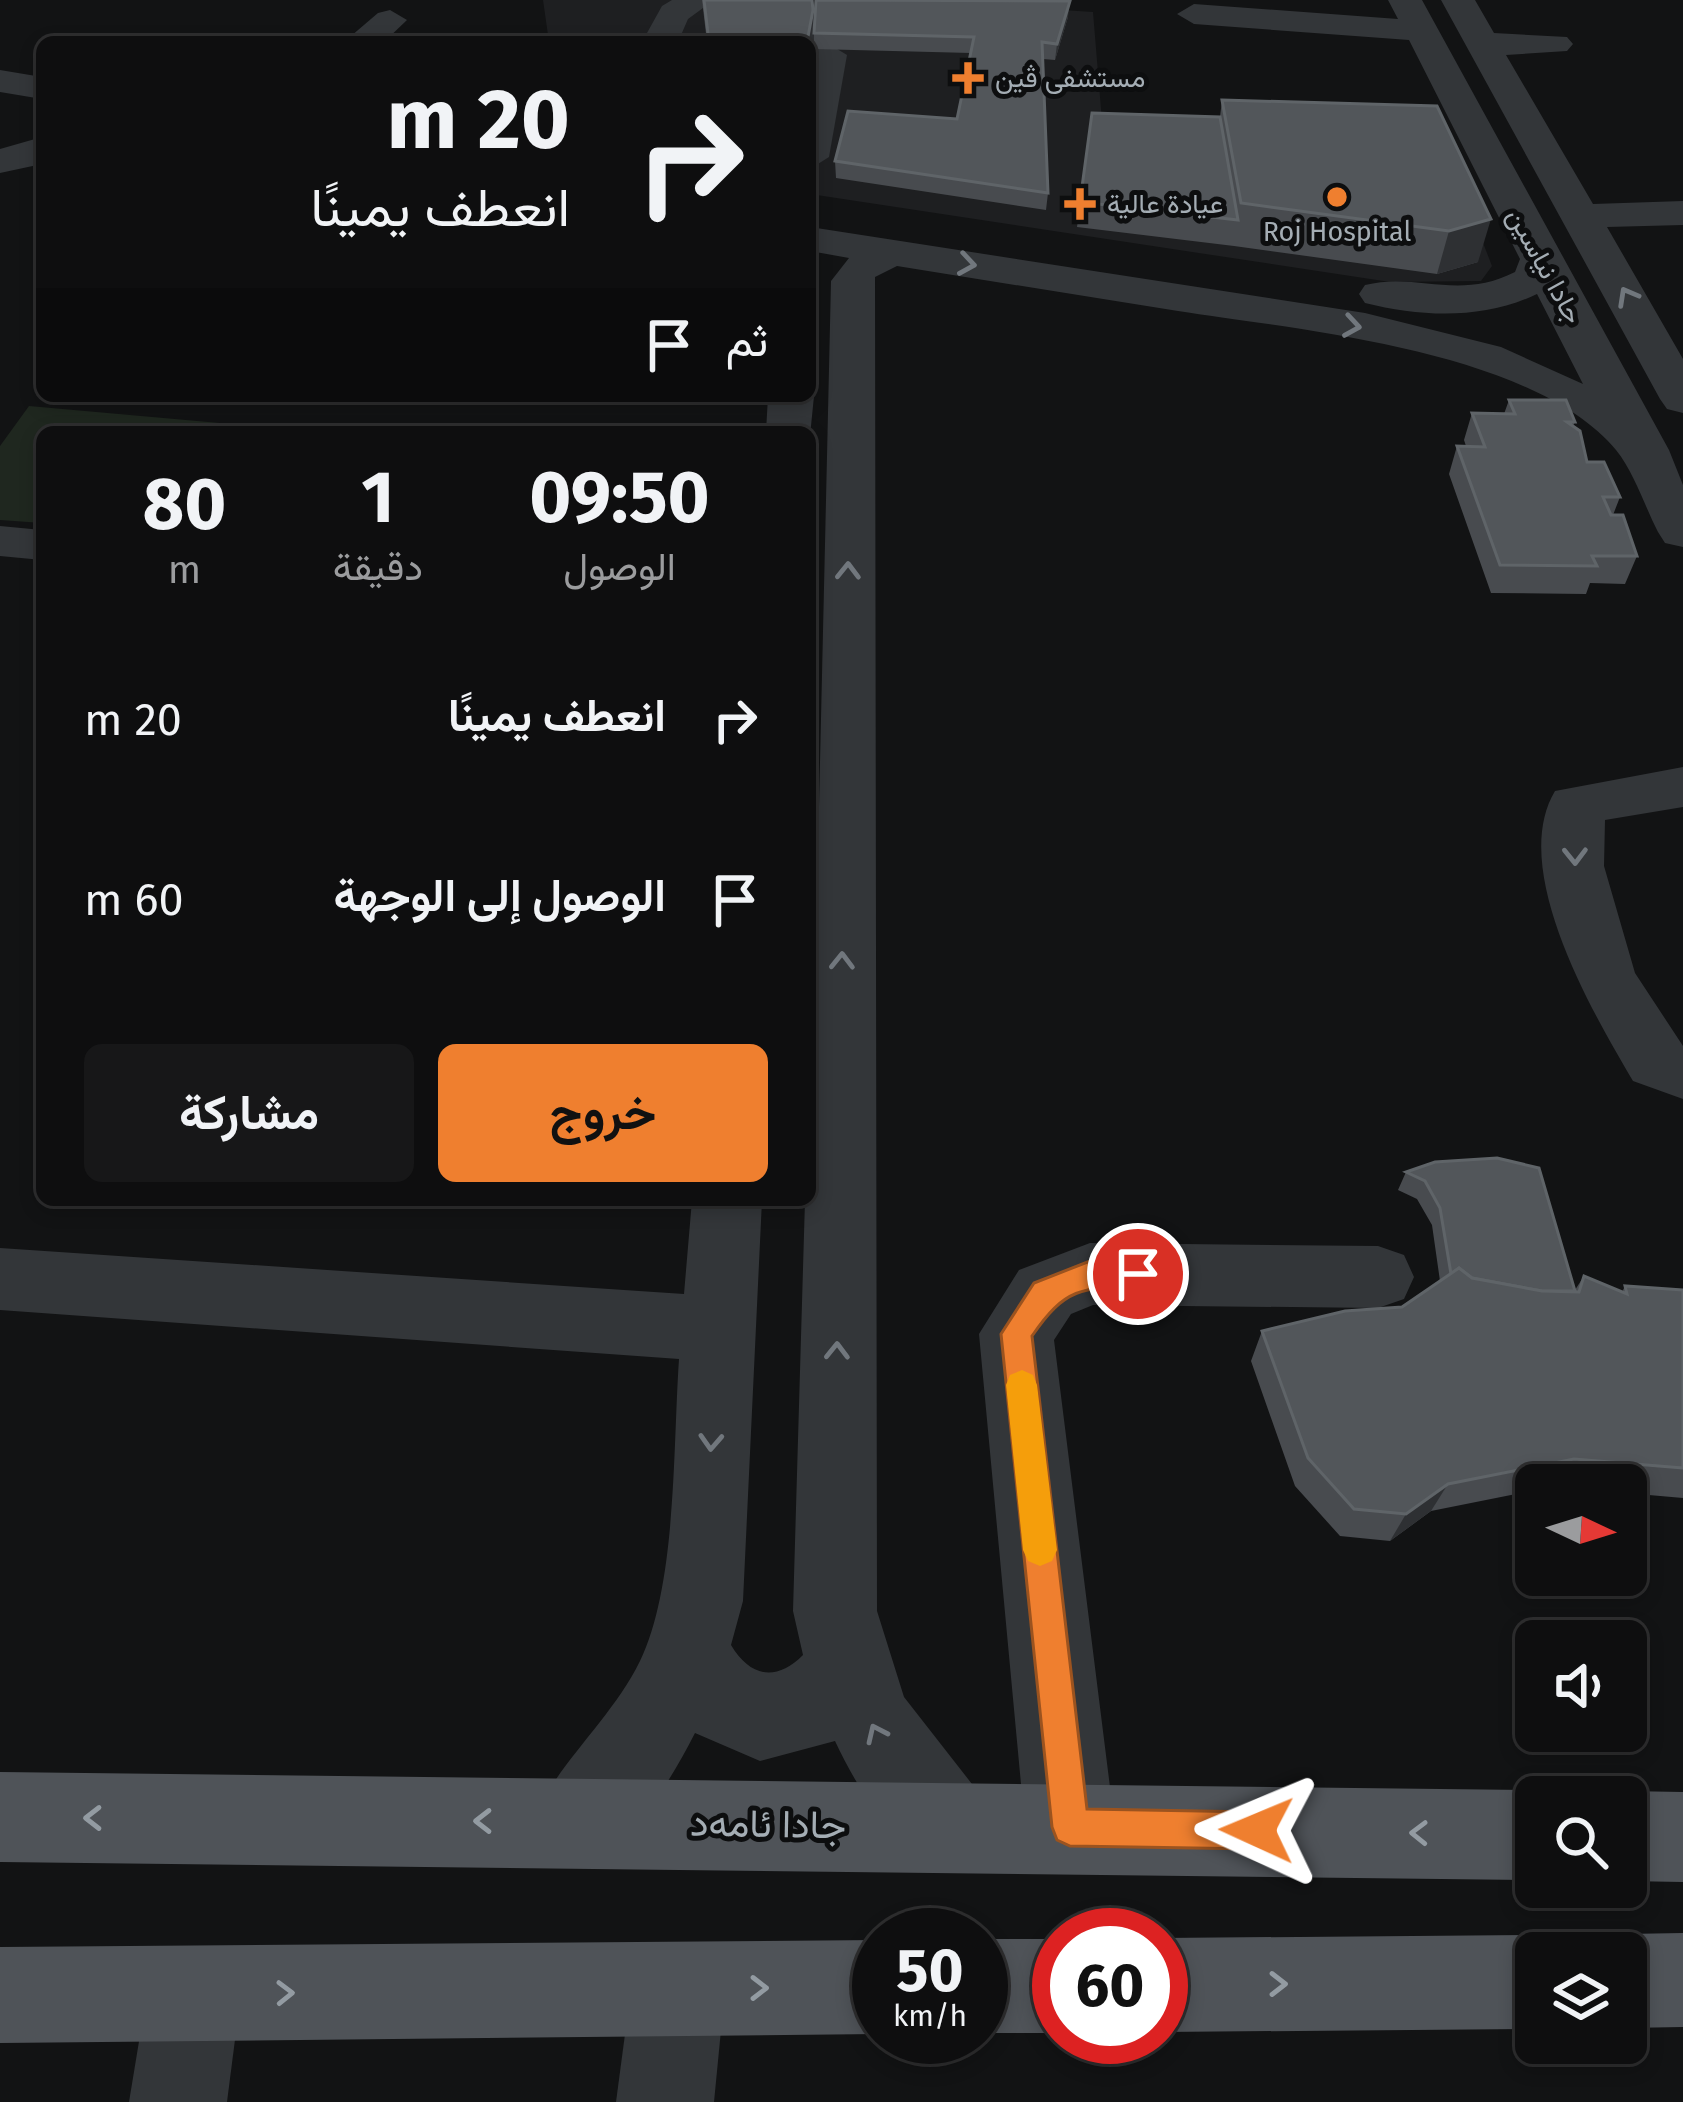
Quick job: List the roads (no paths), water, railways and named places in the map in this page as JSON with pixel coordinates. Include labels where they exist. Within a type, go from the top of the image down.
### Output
[{"type":"main road","name":"جادا ئامەد","points":[[0,1817],[1515,1835]]},
{"type":"main road","points":[[1647,1836],[1683,1837]]},
{"type":"main road","points":[[1647,1981],[1683,1980]]},
{"type":"main road","points":[[1188,1985],[1515,1982]]},
{"type":"main road","points":[[0,1995],[852,1987]]},
{"type":"street","name":"جادا نیاسین","points":[[1458,0],[1683,399]]},
{"type":"street","points":[[663,36],[674,13],[695,1],[735,3]]},
{"type":"street","points":[[1194,14],[1413,15]]},
{"type":"street","name":"جادا نیاسین","points":[[1413,15],[1645,450],[1683,532]]},
{"type":"street","points":[[370,36],[390,20]]},
{"type":"street","points":[[1485,44],[1555,44]]},
{"type":"street","points":[[816,125],[829,55]]},
{"type":"street","points":[[0,81],[36,87]]},
{"type":"street","points":[[0,109],[36,115]]},
{"type":"street","points":[[1438,149],[1482,152]]},
{"type":"street","points":[[0,161],[22,159],[36,151]]},
{"type":"street","points":[[816,210],[1459,324],[1610,417],[1645,450]]},
{"type":"street","points":[[1583,216],[1683,213]]},
{"type":"street","points":[[947,1825],[885,1753],[847,1671],[835,1611],[841,262],[1459,324],[1534,280],[1541,257]]},
{"type":"street","points":[[0,541],[36,544]]},
{"type":"street","points":[[1683,787],[1576,805],[1574,866],[1604,977],[1656,1063],[1683,1073]]},
{"type":"street","points":[[578,1822],[625,1771],[663,1715],[689,1655],[702,1600],[726,1206]]},
{"type":"street","points":[[1070,1827],[1016,1334],[1045,1292],[1090,1274],[1378,1277]]},
{"type":"street","points":[[0,1279],[716,1329]]},
{"type":"street","points":[[689,1655],[715,1698],[760,1718],[811,1708],[847,1671]]},
{"type":"street","points":[[665,2102],[678,1989]]},
{"type":"street","points":[[178,2102],[194,1994]]},
{"type":"place","name":"مستشفى ڤين","points":[[968,78]]},
{"type":"place","name":"Roj Hospital","points":[[1337,197]]},
{"type":"place","name":"عيادة عالية","points":[[1080,204]]}]
